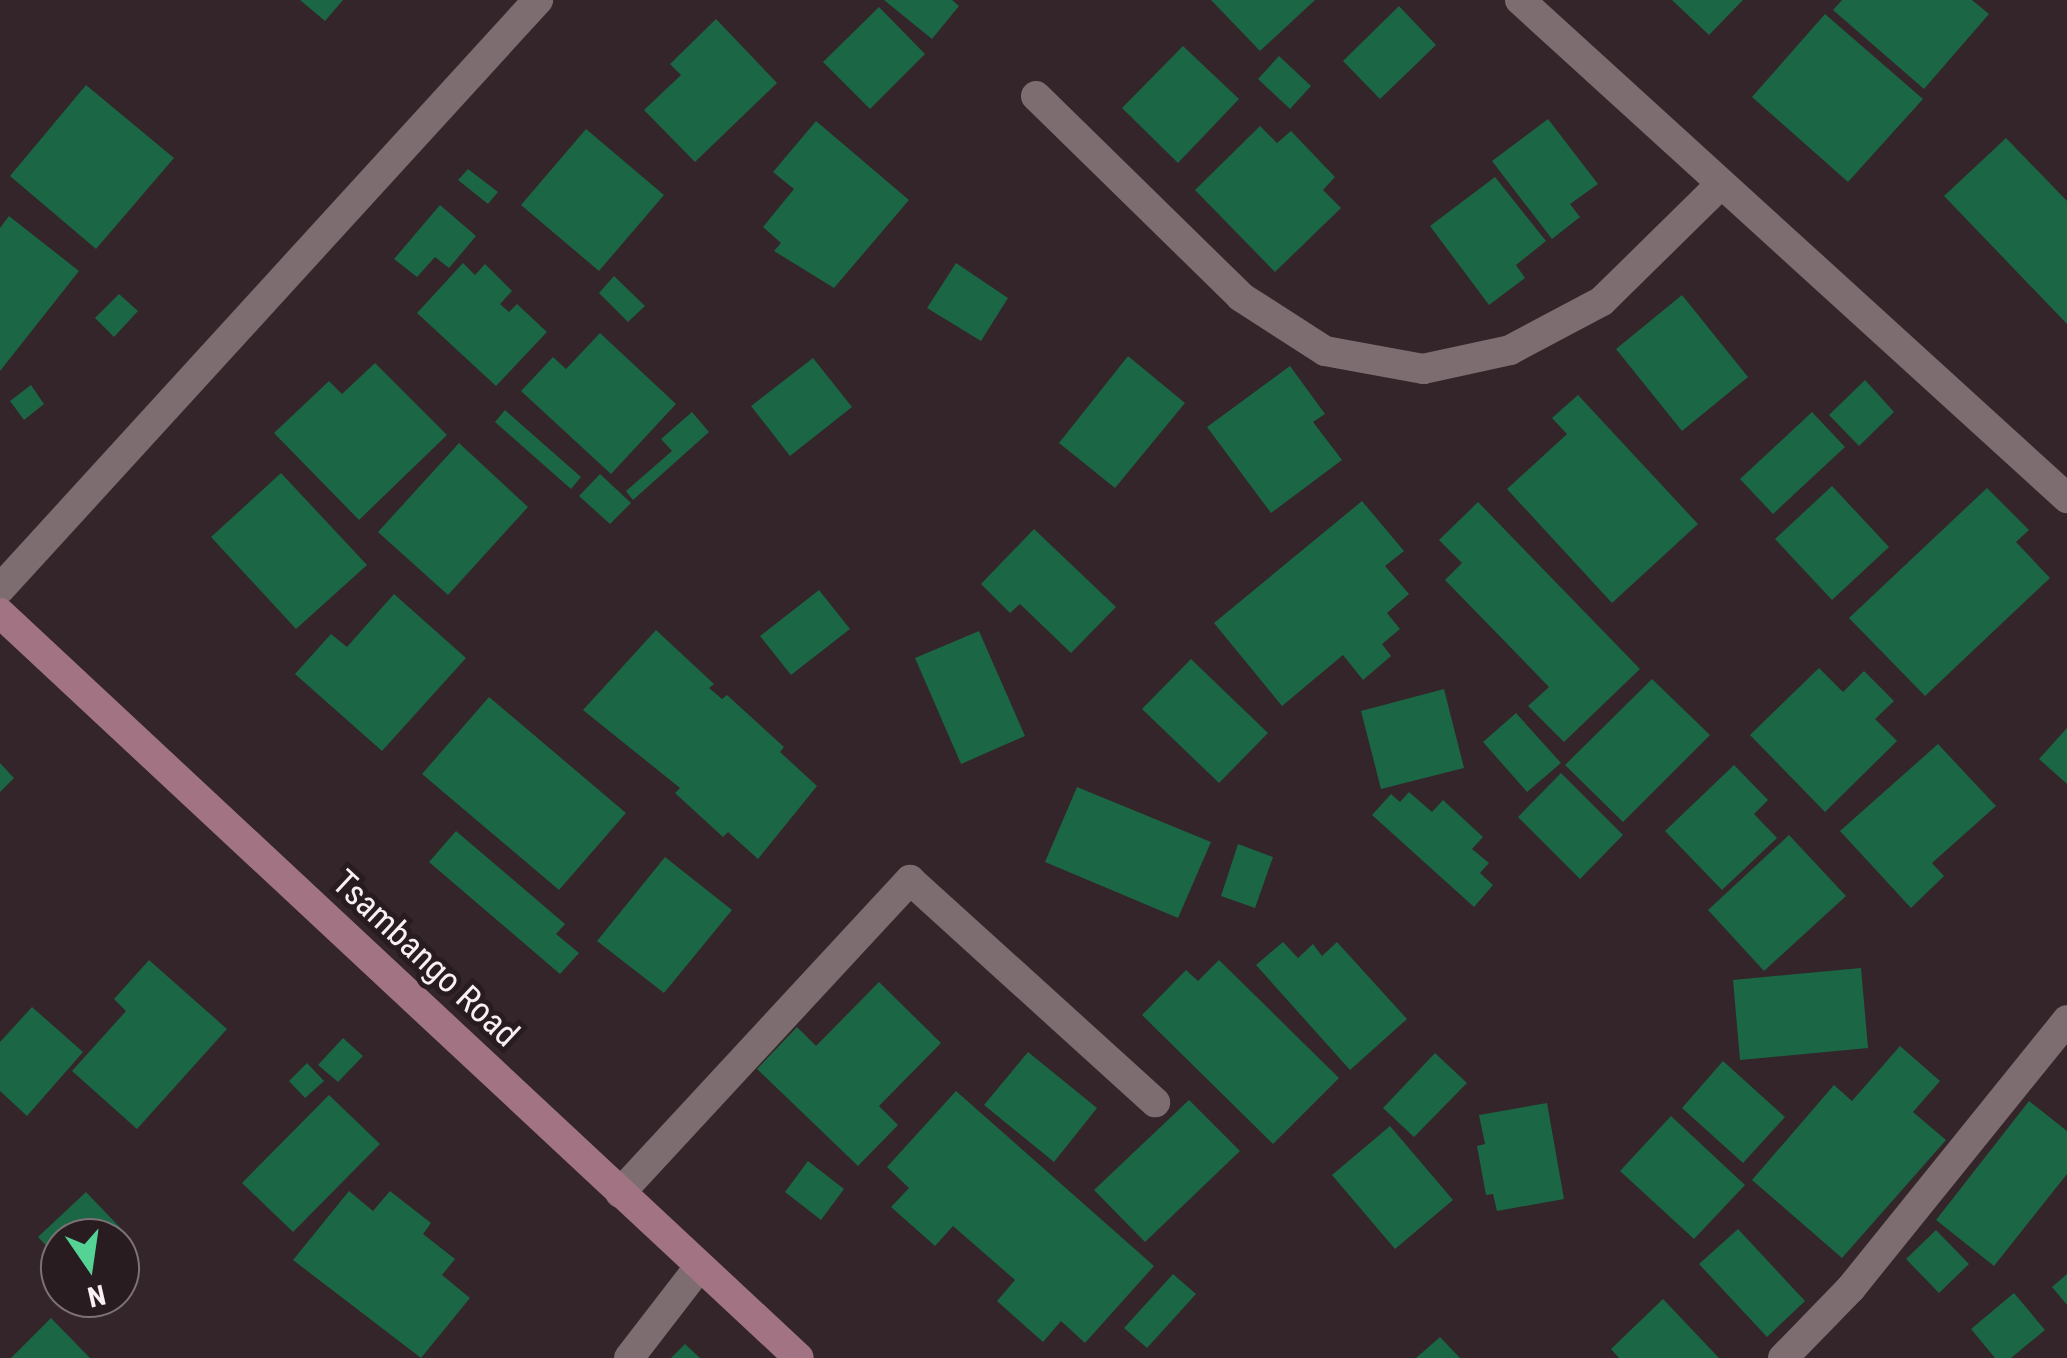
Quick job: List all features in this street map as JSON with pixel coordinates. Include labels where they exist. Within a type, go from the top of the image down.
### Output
[{"type":"street","points":[[0,590],[538,0]]},
{"type":"street","points":[[1520,0],[1719,186],[2067,498]]},
{"type":"street","points":[[1036,96],[1241,296],[1326,351],[1423,369],[1510,350],[1602,301],[1719,186]]},
{"type":"street","name":"Tsambango Road","points":[[0,613],[799,1358]]},
{"type":"street","points":[[620,1193],[910,880],[1155,1102]]},
{"type":"street","points":[[1783,1358],[1851,1288],[2067,1020]]},
{"type":"street","points":[[629,1358],[699,1267]]},
{"type":"building","points":[[300,0],[343,0],[325,21]]},
{"type":"building","points":[[884,0],[952,0],[959,6],[932,39]]},
{"type":"building","points":[[1211,0],[1315,0],[1260,51]]},
{"type":"building","points":[[1672,0],[1743,0],[1709,35]]},
{"type":"building","points":[[1842,0],[1972,0],[1989,14],[1924,89],[1833,10]]},
{"type":"building","points":[[1399,6],[1436,45],[1380,99],[1343,61]]},
{"type":"building","points":[[879,7],[925,54],[870,109],[823,62]]},
{"type":"building","points":[[1825,14],[1923,99],[1848,182],[1752,97]]},
{"type":"building","points":[[716,19],[777,83],[695,162],[644,110],[681,75],[670,64]]},
{"type":"building","points":[[1183,46],[1239,99],[1178,163],[1122,108]]},
{"type":"building","points":[[1279,56],[1311,86],[1290,109],[1258,79]]},
{"type":"building","points":[[86,85],[174,158],[96,249],[10,176]]},
{"type":"building","points":[[1548,119],[1598,184],[1570,204],[1580,217],[1552,239],[1492,161]]},
{"type":"building","points":[[816,121],[909,200],[834,288],[774,251],[781,243],[763,227],[794,189],[773,172]]},
{"type":"building","points":[[1260,126],[1277,143],[1291,131],[1335,177],[1323,190],[1341,208],[1275,272],[1195,190]]},
{"type":"building","points":[[586,129],[664,195],[599,271],[521,205]]},
{"type":"building","points":[[2006,138],[2067,201],[2067,324],[1944,196]]},
{"type":"building","points":[[468,169],[498,192],[488,204],[458,180]]},
{"type":"building","points":[[1495,177],[1546,241],[1516,265],[1525,278],[1489,305],[1430,226]]},
{"type":"building","points":[[440,205],[476,236],[449,268],[435,257],[417,277],[394,259]]},
{"type":"building","points":[[9,216],[79,271],[0,371],[0,228]]},
{"type":"building","points":[[463,263],[475,275],[485,264],[512,291],[500,304],[509,312],[517,304],[547,332],[496,386],[417,313]]},
{"type":"building","points":[[956,263],[1008,298],[981,341],[927,308]]},
{"type":"building","points":[[614,276],[645,306],[628,322],[599,293]]},
{"type":"building","points":[[119,294],[138,311],[114,337],[95,318]]},
{"type":"building","points":[[1682,295],[1748,377],[1682,431],[1616,349]]},
{"type":"building","points":[[600,333],[676,404],[611,474],[521,391],[553,357],[566,369]]},
{"type":"building","points":[[1128,356],[1185,403],[1115,488],[1059,443]]},
{"type":"building","points":[[813,358],[852,407],[790,456],[751,406]]},
{"type":"building","points":[[375,363],[447,435],[359,520],[274,433],[329,381],[342,394]]},
{"type":"building","points":[[1290,366],[1325,414],[1313,422],[1342,460],[1271,513],[1207,427]]},
{"type":"building","points":[[1865,380],[1894,412],[1859,446],[1829,415]]},
{"type":"building","points":[[31,385],[44,404],[24,420],[10,401]]},
{"type":"building","points":[[1578,395],[1698,524],[1612,603],[1507,489],[1567,434],[1552,418]]},
{"type":"building","points":[[505,410],[581,477],[571,489],[495,422]]},
{"type":"building","points":[[692,412],[709,432],[633,500],[626,491],[672,451],[661,439]]},
{"type":"building","points":[[1812,412],[1845,447],[1773,514],[1740,479]]},
{"type":"building","points":[[459,443],[528,507],[448,595],[378,532]]},
{"type":"building","points":[[281,473],[367,565],[296,629],[211,537]]},
{"type":"building","points":[[600,474],[631,503],[610,524],[579,496]]},
{"type":"building","points":[[1832,486],[1889,547],[1832,600],[1775,539]]},
{"type":"building","points":[[1987,488],[2029,530],[2016,542],[2050,578],[1925,696],[1849,618]]},
{"type":"building","points":[[1362,501],[1404,551],[1385,566],[1409,594],[1387,613],[1400,629],[1382,644],[1391,656],[1363,680],[1343,655],[1282,706],[1214,623]]},
{"type":"building","points":[[1478,502],[1640,669],[1564,742],[1528,706],[1549,687],[1445,580],[1462,563],[1439,540]]},
{"type":"building","points":[[1034,529],[1116,607],[1071,653],[1020,604],[1010,613],[981,584]]},
{"type":"building","points":[[819,590],[850,629],[791,675],[760,636]]},
{"type":"building","points":[[394,594],[466,658],[382,751],[295,674],[331,634],[347,647]]},
{"type":"building","points":[[656,630],[714,684],[709,688],[722,699],[727,695],[784,747],[780,752],[817,786],[758,859],[728,832],[723,837],[675,793],[680,788],[583,710]]},
{"type":"building","points":[[979,631],[1025,736],[961,764],[915,658]]},
{"type":"building","points":[[1191,659],[1268,733],[1219,783],[1142,709]]},
{"type":"building","points":[[1819,668],[1843,692],[1864,671],[1894,701],[1875,719],[1897,741],[1825,812],[1750,735]]},
{"type":"building","points":[[1652,679],[1710,735],[1623,822],[1565,765]]},
{"type":"building","points":[[1444,689],[1464,768],[1381,789],[1361,711]]},
{"type":"building","points":[[489,697],[626,813],[559,890],[422,774]]},
{"type":"building","points":[[1516,713],[1561,763],[1527,792],[1483,742]]},
{"type":"building","points":[[2067,728],[2067,784],[2039,759]]},
{"type":"building","points":[[1938,744],[1996,806],[1932,863],[1944,876],[1911,908],[1840,831]]},
{"type":"building","points":[[0,763],[14,778],[0,792]]},
{"type":"building","points":[[1734,765],[1768,800],[1754,814],[1777,838],[1722,890],[1665,831]]},
{"type":"building","points":[[1561,773],[1623,835],[1580,879],[1518,817]]},
{"type":"building","points":[[1077,787],[1211,842],[1178,918],[1045,862]]},
{"type":"building","points":[[1409,792],[1432,812],[1443,800],[1483,837],[1472,849],[1489,863],[1480,873],[1493,885],[1474,907],[1372,815],[1391,794],[1400,802]]},
{"type":"building","points":[[456,831],[565,924],[556,934],[579,953],[560,974],[429,862]]},
{"type":"building","points":[[1789,835],[1846,896],[1764,971],[1708,910]]},
{"type":"building","points":[[1238,844],[1273,857],[1255,908],[1221,896]]},
{"type":"building","points":[[665,857],[732,910],[664,993],[597,941]]},
{"type":"building","points":[[1283,942],[1298,958],[1313,944],[1322,956],[1337,942],[1407,1019],[1350,1070],[1256,965]]},
{"type":"building","points":[[149,960],[227,1029],[137,1129],[72,1071],[126,1011],[114,999]]},
{"type":"building","points":[[1219,960],[1339,1078],[1273,1144],[1142,1015],[1186,970],[1198,981]]},
{"type":"building","points":[[1861,968],[1868,1048],[1740,1060],[1733,980]]},
{"type":"building","points":[[879,982],[941,1043],[879,1106],[898,1125],[858,1166],[757,1069],[797,1027],[816,1046]]},
{"type":"building","points":[[32,1007],[83,1052],[27,1116],[0,1091],[0,1042]]},
{"type":"building","points":[[343,1038],[363,1056],[338,1082],[318,1065]]},
{"type":"building","points":[[1900,1046],[1940,1081],[1913,1112],[1946,1140],[1842,1258],[1752,1180],[1834,1085],[1852,1101]]},
{"type":"building","points":[[1028,1052],[1097,1108],[1054,1162],[984,1105]]},
{"type":"building","points":[[1435,1053],[1467,1083],[1414,1137],[1383,1108]]},
{"type":"building","points":[[1723,1061],[1785,1117],[1743,1163],[1682,1108]]},
{"type":"building","points":[[307,1063],[324,1081],[305,1098],[289,1081]]},
{"type":"building","points":[[956,1091],[1154,1266],[1085,1343],[1061,1321],[1043,1342],[997,1301],[1015,1280],[953,1226],[935,1246],[891,1207],[909,1188],[887,1167]]},
{"type":"building","points":[[329,1095],[380,1144],[293,1232],[242,1183]]},
{"type":"building","points":[[1189,1100],[1240,1151],[1145,1242],[1094,1190]]},
{"type":"building","points":[[2029,1101],[2067,1131],[2067,1174],[1994,1266],[1936,1220]]},
{"type":"building","points":[[1547,1103],[1564,1199],[1497,1211],[1493,1194],[1486,1195],[1477,1146],[1485,1144],[1479,1115]]},
{"type":"building","points":[[1671,1116],[1745,1185],[1694,1239],[1620,1171]]},
{"type":"building","points":[[1390,1126],[1453,1200],[1395,1249],[1332,1175]]},
{"type":"building","points":[[808,1161],[844,1189],[821,1220],[785,1192]]},
{"type":"building","points":[[349,1191],[373,1211],[390,1191],[431,1223],[423,1234],[455,1259],[442,1275],[470,1298],[421,1358],[293,1260]]},
{"type":"building","points":[[86,1192],[111,1218],[58,1218]]},
{"type":"building","points":[[1738,1229],[1805,1301],[1767,1337],[1699,1264]]},
{"type":"building","points":[[1936,1230],[1969,1264],[1939,1293],[1906,1259]]},
{"type":"building","points":[[1173,1274],[1196,1294],[1147,1348],[1124,1328]]},
{"type":"building","points":[[2067,1274],[2067,1305],[2052,1287]]},
{"type":"building","points":[[2014,1293],[2045,1330],[2011,1358],[1995,1358],[1971,1329]]},
{"type":"building","points":[[1663,1299],[1719,1358],[1619,1358],[1611,1349]]},
{"type":"building","points":[[51,1318],[90,1358],[11,1358]]},
{"type":"building","points":[[1440,1337],[1460,1358],[1416,1358]]},
{"type":"building","points":[[685,1344],[700,1358],[671,1358]]}]
